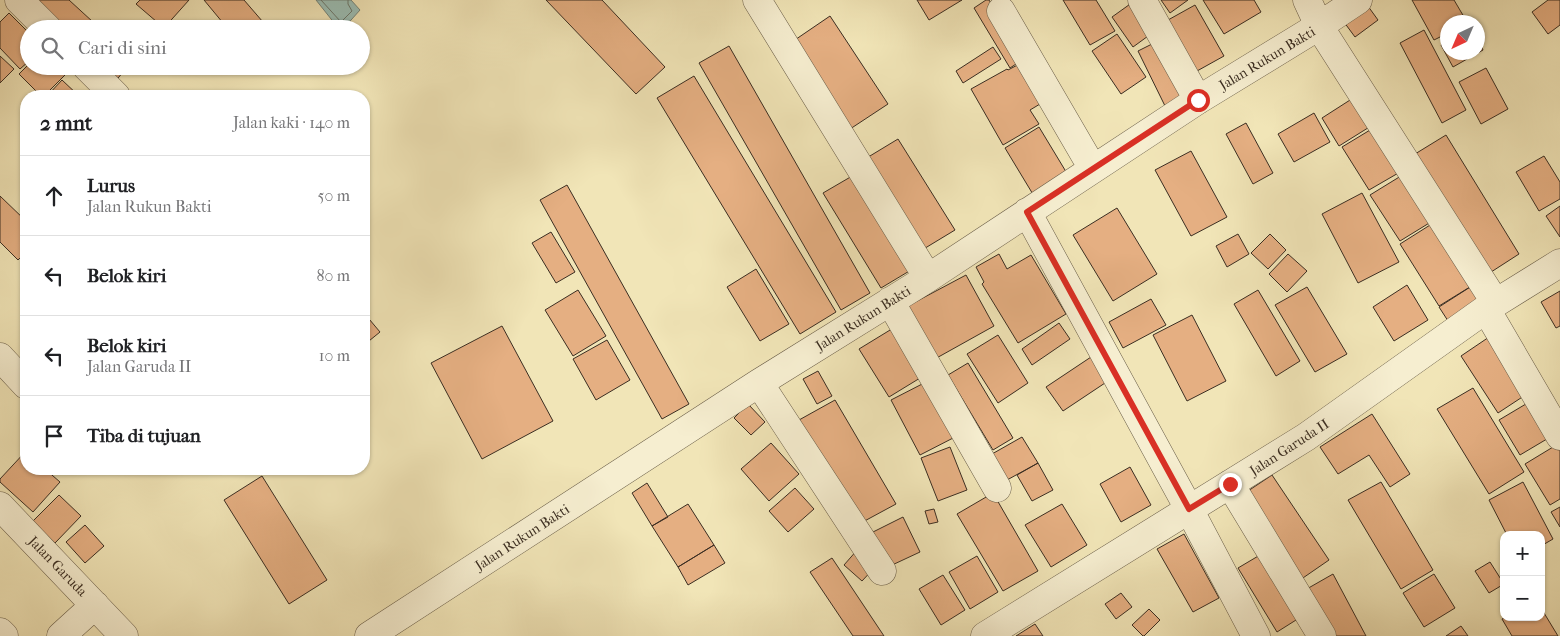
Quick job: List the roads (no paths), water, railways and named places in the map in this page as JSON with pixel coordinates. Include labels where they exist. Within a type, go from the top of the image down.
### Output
[{"type":"street","points":[[19,0],[39,20]]},
{"type":"street","points":[[757,0],[928,278]]},
{"type":"street","points":[[1142,0],[1198,100]]},
{"type":"street","points":[[1307,0],[1319,26],[1491,305],[1560,436]]},
{"type":"street","name":"Jalan Rukun Bakti","points":[[369,636],[759,383],[928,278],[1198,100],[1358,0]]},
{"type":"street","points":[[1001,11],[1093,169]]},
{"type":"street","points":[[95,75],[110,90]]},
{"type":"street","points":[[1027,212],[1256,636]]},
{"type":"street","name":"Jalan Garuda II","points":[[985,636],[1306,437],[1491,305],[1560,263]]},
{"type":"street","points":[[890,301],[997,488]]},
{"type":"street","points":[[0,357],[20,379]]},
{"type":"street","points":[[759,383],[882,571]]},
{"type":"street","points":[[1230,484],[1322,636]]},
{"type":"street","name":"Jalan Garuda","points":[[0,506],[124,636]]},
{"type":"street","name":"Jalan Garuda","points":[[61,636],[95,605]]},
{"type":"street","points":[[0,632],[4,636]]},
{"type":"water","points":[[316,0],[351,0],[360,10],[351,20],[332,20]]}]
